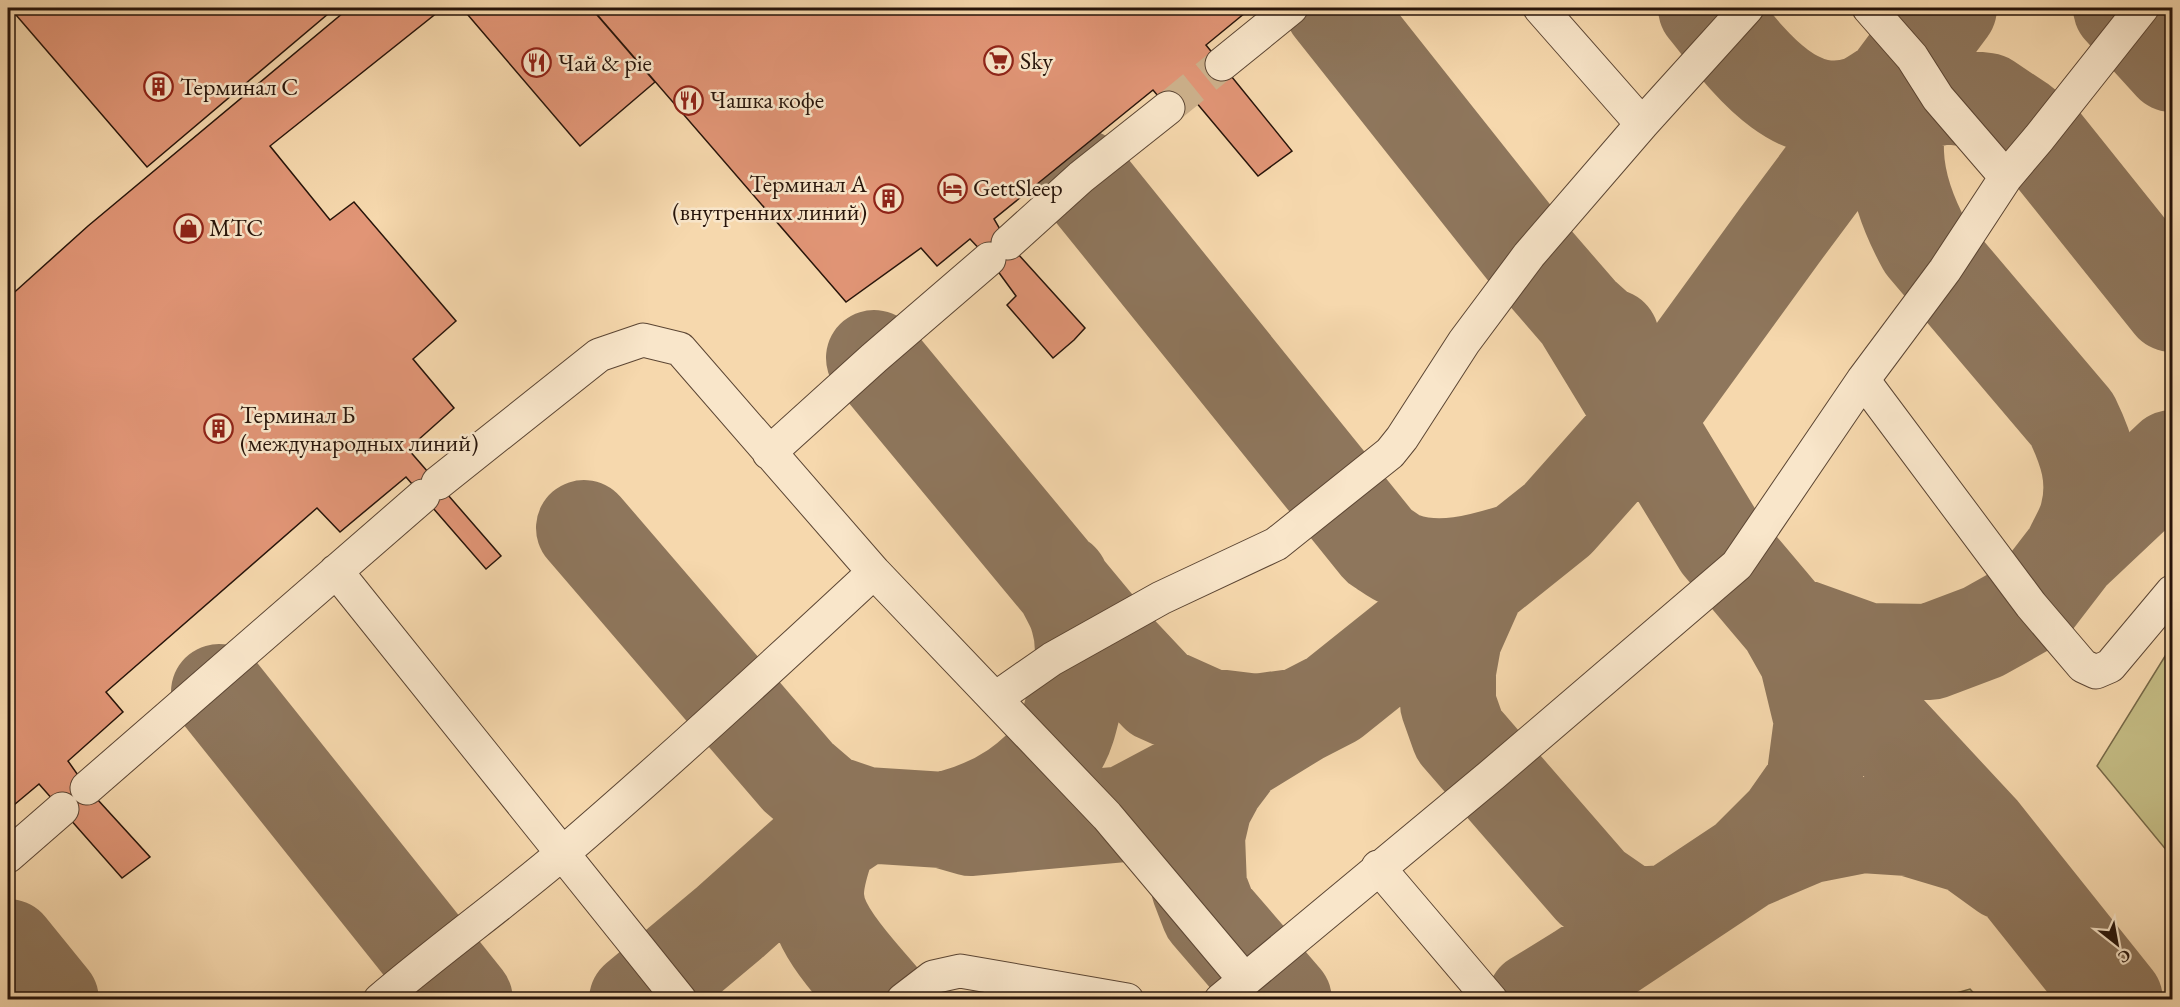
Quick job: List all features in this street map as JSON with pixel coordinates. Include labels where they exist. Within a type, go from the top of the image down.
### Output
[{"type":"lane","points":[[1222,64],[1291,8]]},
{"type":"lane","points":[[1540,8],[1642,124]]},
{"type":"lane","points":[[996,698],[1053,659],[1161,598],[1276,544],[1390,453],[1464,342],[1529,255],[1642,124],[1748,8]]},
{"type":"lane","points":[[1869,8],[1912,57],[1938,98],[2006,177]]},
{"type":"lane","points":[[87,788],[431,490],[599,355],[643,340],[680,349],[874,572],[1107,816],[1233,990],[1378,867],[1493,774],[1737,565],[1863,380],[1945,270],[2006,177],[2142,8]]},
{"type":"lane","points":[[769,453],[1081,177],[1168,108]]},
{"type":"lane","points":[[1863,380],[2031,605],[2084,666],[2096,672],[2110,666],[2172,592]]},
{"type":"lane","points":[[336,571],[680,999]]},
{"type":"lane","points":[[380,999],[562,853],[742,694],[874,572]]},
{"type":"lane","points":[[8,856],[62,809]]},
{"type":"lane","points":[[1378,867],[1491,999]]},
{"type":"lane","points":[[903,999],[933,977],[960,971],[1127,999]]},
{"type":"shaded area","points":[[2172,645],[2172,857],[2097,766]]},
{"type":"shaded area","points":[[1970,989],[1979,999],[1935,999]]},
{"type":"building","name":"Терминал С","points":[[10,8],[335,8],[147,167]]},
{"type":"building","name":"Терминал Б (международных линий)","points":[[349,8],[443,8],[270,146],[330,220],[354,202],[456,321],[413,359],[454,408],[408,449],[501,556],[486,569],[406,477],[340,532],[317,508],[106,692],[123,712],[68,761],[87,788],[150,857],[122,878],[39,784],[8,810],[8,298],[88,226]]},
{"type":"building","points":[[462,8],[591,8],[655,82],[580,146]]},
{"type":"building","name":"Терминал А (внутренних линий)","points":[[599,8],[1251,8],[1206,45],[1292,151],[1258,176],[1195,101],[1175,116],[1153,90],[994,219],[1008,243],[1085,328],[1053,358],[1007,305],[1016,296],[989,259],[970,239],[937,266],[921,248],[846,302],[594,11]]},
{"type":"taxiway","points":[[1333,8],[1529,255],[1581,315],[1601,333],[1611,337]]},
{"type":"taxiway","points":[[1706,8],[1753,64],[1771,82],[1791,96],[1812,105],[1836,109],[1861,104],[1889,87]]},
{"type":"taxiway","points":[[637,1000],[729,923],[805,855],[865,815],[943,820],[971,828],[1125,814],[1238,754],[1300,716],[1333,699],[1558,519],[1645,421],[1949,8]]},
{"type":"taxiway","points":[[2121,8],[2172,64]]},
{"type":"taxiway","points":[[1912,57],[1897,131],[1898,175],[1904,197],[1925,246],[2072,419],[2089,465],[2091,501],[2087,519],[2071,553]]},
{"type":"taxiway","points":[[1852,138],[1898,106],[1947,96],[1987,101],[2039,138],[2172,304]]},
{"type":"taxiway","points":[[1081,177],[1379,546],[1402,560],[1430,566],[1460,565],[1516,551]]},
{"type":"taxiway","points":[[1581,315],[1721,545],[1786,622],[1981,832],[2115,1000]]},
{"type":"taxiway","points":[[874,358],[1111,644],[1158,694],[1207,716],[1256,722],[1300,716]]},
{"type":"taxiway","points":[[1786,622],[1867,651],[1930,652],[1983,632],[2031,605],[2071,553],[2172,458]]},
{"type":"taxiway","points":[[584,528],[798,777],[827,802],[865,815]]},
{"type":"taxiway","points":[[955,817],[986,806],[1015,790],[1040,769],[1061,743],[1080,679],[1083,649],[1077,613],[1061,581]]},
{"type":"taxiway","points":[[1478,584],[1454,638],[1448,671],[1448,704],[1459,735],[1592,888],[1631,915],[1669,913]]},
{"type":"taxiway","points":[[1746,862],[1786,822],[1814,782],[1822,721],[1807,659],[1789,627]]},
{"type":"taxiway","points":[[219,692],[465,1000]]},
{"type":"taxiway","points":[[1238,754],[1217,782],[1204,806],[1197,836],[1199,887],[1209,913],[1284,1000]]},
{"type":"taxiway","points":[[1535,1000],[1746,862],[1807,836],[1863,825],[1909,828],[1969,846],[2005,872]]},
{"type":"taxiway","points":[[829,839],[817,880],[818,908],[823,922],[840,950],[882,1000]]},
{"type":"taxiway","points":[[8,947],[51,1000]]},
{"type":"tunnel","points":[[1168,108],[1222,64]]},
{"type":"place","name":"Sky","points":[[999,61]]},
{"type":"place","name":"Чай & pie","points":[[537,63]]},
{"type":"place","name":"Терминал С","points":[[159,87]]},
{"type":"place","name":"Чашка кофе","points":[[689,100]]},
{"type":"place","name":"GettSleep","points":[[952,188]]},
{"type":"place","name":"Терминал А (внутренних линий)","points":[[888,198]]},
{"type":"place","name":"МТС","points":[[188,228]]},
{"type":"place","name":"Терминал Б (международных линий)","points":[[219,429]]}]
